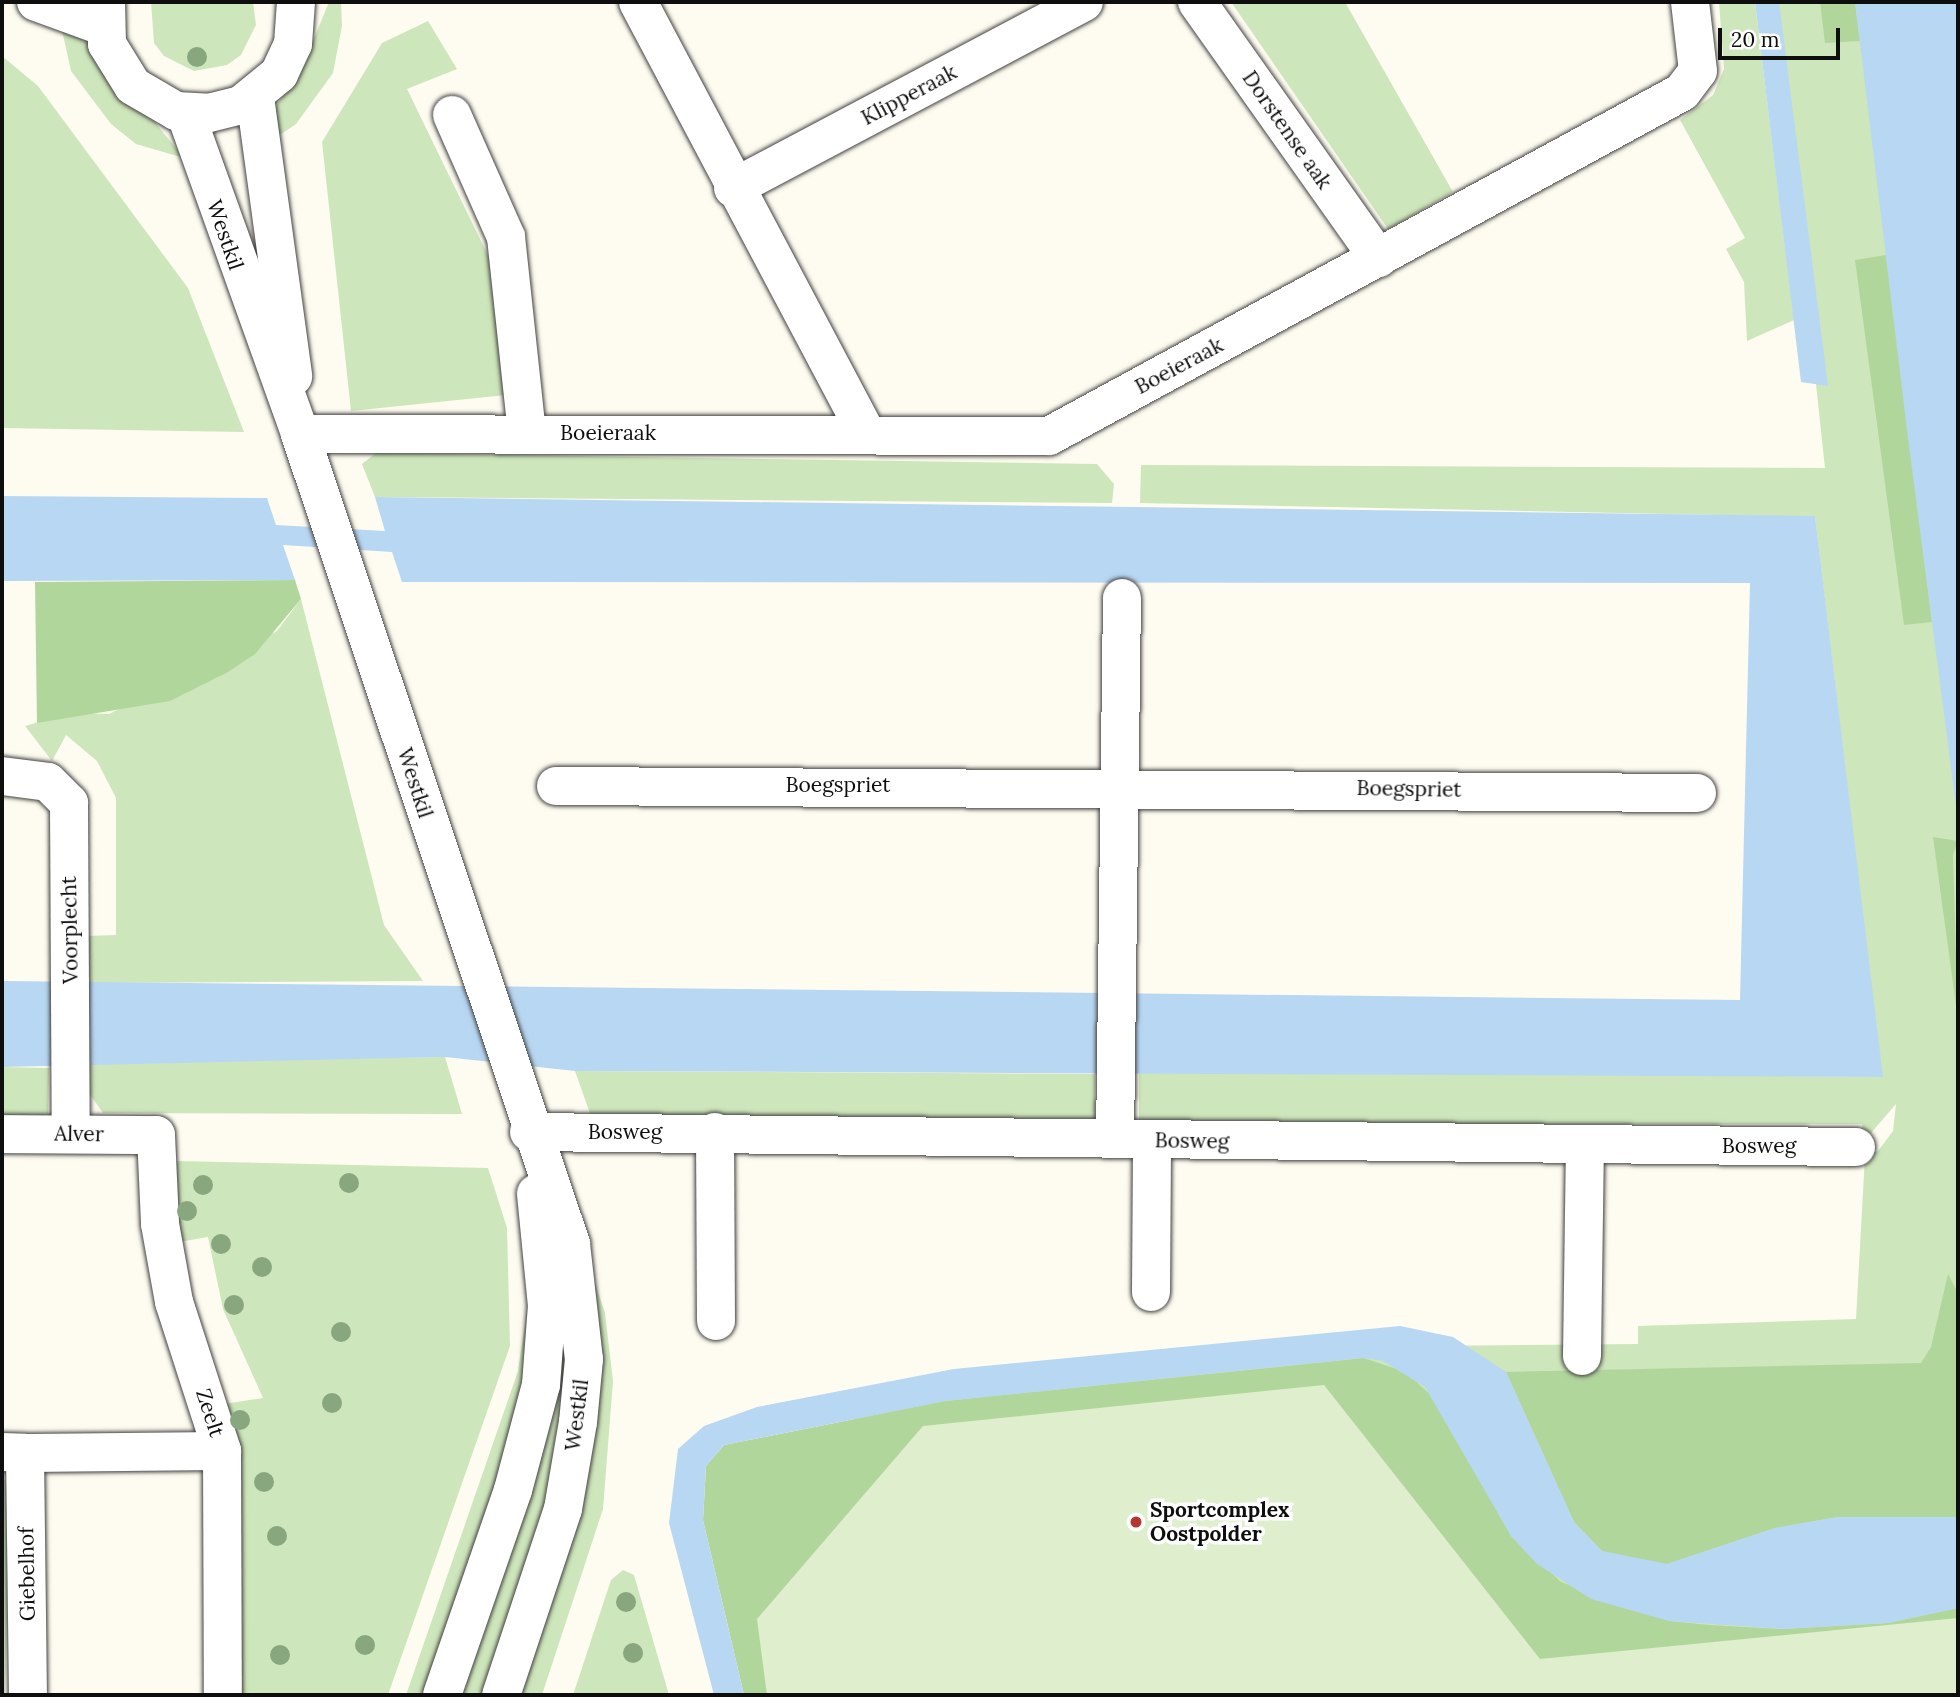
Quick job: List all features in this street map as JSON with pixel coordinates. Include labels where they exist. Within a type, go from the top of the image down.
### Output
[{"type":"street","points":[[36,2],[105,15],[113,59],[133,86],[185,112],[225,111],[255,97],[288,60],[299,5]]},
{"type":"street","points":[[638,2],[733,188],[867,435]]},
{"type":"street","name":"Klipperaak","points":[[733,188],[1084,2]]},
{"type":"street","name":"Dorstense aak","points":[[1197,2],[1378,258]]},
{"type":"street","name":"Boeieraak","points":[[300,434],[527,432],[1049,436],[1682,92],[1698,71],[1690,2]]},
{"type":"street","name":"Westkil","points":[[255,97],[300,434]]},
{"type":"street","name":"Westkil","points":[[185,112],[300,434],[529,1132],[571,1244],[584,1359],[563,1508],[501,1695]]},
{"type":"street","points":[[452,116],[506,237],[527,432]]},
{"type":"street","points":[[1122,598],[1115,1079],[1134,1139],[1151,1292]]},
{"type":"street","name":"Voorplecht","points":[[2,776],[48,782],[68,803],[71,1134]]},
{"type":"street","name":"Boegspriet","points":[[556,786],[1120,785],[1697,793]]},
{"type":"street","name":"Westkil","points":[[443,1695],[513,1490],[541,1385],[546,1283],[529,1132]]},
{"type":"street","name":"Bosweg","points":[[529,1132],[715,1132],[1856,1147]]},
{"type":"street","points":[[715,1132],[716,1321]]},
{"type":"street","name":"Alver","points":[[2,1134],[156,1135]]},
{"type":"street","name":"Zeelt","points":[[156,1135],[160,1224],[174,1302],[222,1451],[223,1695]]},
{"type":"street","points":[[1582,1356],[1585,1144]]},
{"type":"street","name":"Giebelhof","points":[[28,1695],[13,1452],[222,1451]]},
{"type":"green space","points":[[151,2],[253,2],[256,25],[241,55],[227,65],[194,71],[164,56],[154,43]]},
{"type":"green space","points":[[329,2],[341,2],[342,26],[333,73],[296,124],[271,141],[277,105],[304,63]]},
{"type":"green space","points":[[1231,2],[1345,2],[1453,192],[1388,229]]},
{"type":"green space","points":[[1719,2],[1755,2],[1794,320],[1747,341],[1744,282],[1726,249],[1745,238],[1680,120],[1713,95],[1724,69]]},
{"type":"green space","points":[[1775,2],[1958,2],[1958,1695],[807,1408],[1319,1347],[1638,1344],[1638,1326],[1856,1319],[1865,1156],[1878,1151],[1893,1131],[1896,1104],[1864,1141],[1862,1124],[1139,1124],[1139,1070],[1882,1077],[1815,517],[1140,503],[1141,465],[1825,468]]},
{"type":"green space","points":[[1820,2],[1855,2],[1860,41],[1825,43]]},
{"type":"green space","points":[[60,21],[90,43],[184,158],[136,144],[111,124],[71,71]]},
{"type":"green space","points":[[428,21],[457,69],[407,89],[499,278],[506,395],[351,411],[322,142],[382,43]]},
{"type":"green space","points":[[2,56],[38,86],[188,288],[244,432],[2,428]]},
{"type":"green space","points":[[1886,255],[1932,622],[1904,625],[1855,260]]},
{"type":"green space","points":[[376,453],[1097,464],[1114,484],[1112,503],[375,497],[362,464]]},
{"type":"green space","points":[[295,580],[301,599],[255,654],[228,672],[170,701],[37,723],[35,582]]},
{"type":"green space","points":[[301,599],[384,925],[423,981],[90,983],[86,936],[116,935],[116,798],[97,761],[66,735],[52,761],[25,726],[69,713],[109,714],[277,631]]},
{"type":"green space","points":[[1933,837],[1958,841],[1953,855],[1958,1020]]},
{"type":"green space","points":[[445,1057],[462,1114],[103,1113],[89,1093],[89,1063]]},
{"type":"green space","points":[[2,1067],[49,1068],[48,1114],[34,1126],[2,1126]]},
{"type":"green space","points":[[575,1071],[1095,1074],[1095,1124],[593,1122]]},
{"type":"green space","points":[[175,1161],[488,1168],[507,1228],[510,1346],[388,1695],[235,1695],[224,1404],[263,1398],[223,1309],[208,1237],[179,1242]]},
{"type":"green space","points":[[592,1274],[605,1313],[613,1381],[603,1509],[542,1695],[516,1695]]},
{"type":"green space","points":[[1948,1274],[1958,1293],[1958,1517],[1838,1517],[1775,1528],[1667,1564],[1626,1560],[1602,1551],[1574,1522],[1506,1372],[1921,1363],[1931,1347]]},
{"type":"green space","points":[[528,1303],[531,1367],[432,1695],[406,1695],[518,1371]]},
{"type":"green space","points":[[560,1321],[572,1410],[493,1695],[455,1695]]},
{"type":"green space","name":"Sportcomplex Oostpolder","points":[[1364,1358],[1405,1372],[1440,1403],[1511,1536],[1561,1582],[1669,1621],[1710,1625],[1782,1629],[1888,1623],[1958,1608],[1958,1654],[744,1695],[703,1520],[706,1466],[724,1445],[945,1401]]},
{"type":"green space","name":"Sportcomplex Oostpolder","points":[[1324,1385],[1540,1659],[1958,1618],[1958,1695],[767,1695],[757,1619],[923,1426]]},
{"type":"green space","points":[[2,1477],[10,1485],[5,1695],[2,1695]]},
{"type":"green space","points":[[623,1570],[634,1575],[669,1695],[573,1695],[611,1580]]},
{"type":"water","points":[[1755,2],[1779,2],[1828,386],[1801,382]]},
{"type":"water","points":[[1855,2],[1958,2],[1958,821],[1908,438]]},
{"type":"water","points":[[2,496],[267,498],[276,525],[385,531],[375,497],[1815,516],[1883,1077],[575,1071],[445,1057],[2,1067],[2,981],[1740,1000],[1750,583],[402,582],[392,552],[283,545],[295,580],[2,581]]},
{"type":"water","points":[[1400,1326],[1453,1337],[1506,1372],[1574,1522],[1602,1551],[1667,1564],[1775,1528],[1838,1517],[1958,1517],[1958,1608],[1888,1623],[1782,1629],[1669,1621],[1591,1599],[1537,1564],[1511,1536],[1425,1387],[1383,1361],[1363,1358],[945,1401],[724,1445],[706,1466],[703,1520],[744,1695],[714,1695],[669,1523],[678,1449],[704,1426],[757,1407],[954,1369]]},
{"type":"place","name":"Sportcomplex Oostpolder","points":[[1136,1522]]}]
